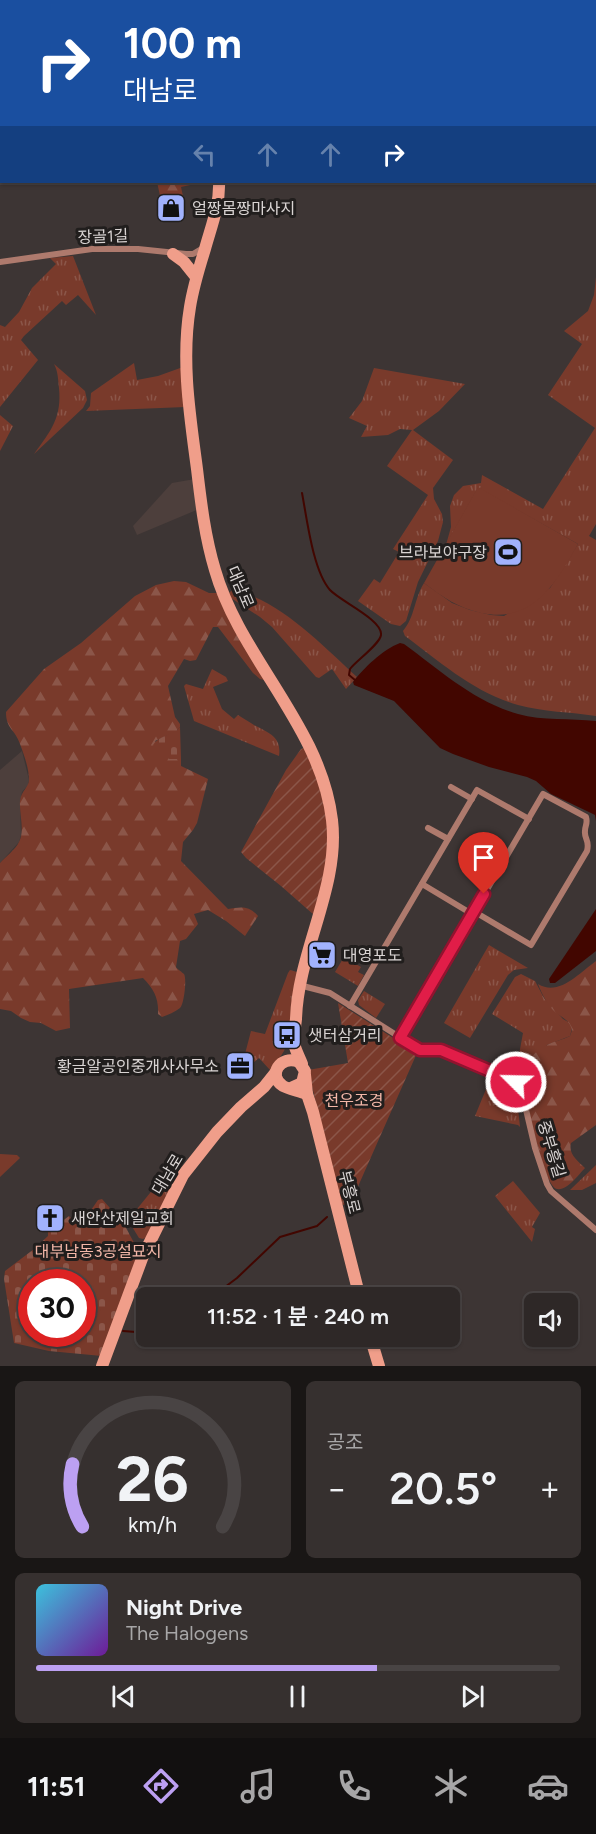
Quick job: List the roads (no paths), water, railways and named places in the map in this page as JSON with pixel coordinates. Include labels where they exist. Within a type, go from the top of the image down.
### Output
[{"type":"street","name":"대남로","points":[[102,1366],[143,1256],[183,1175],[217,1132],[264,1087],[295,1045],[299,985],[330,870],[334,845],[332,819],[324,782],[315,759],[221,589],[212,561],[202,510],[189,402],[187,338],[196,277],[217,209],[219,183]]},
{"type":"street","name":"장골1길","points":[[0,262],[92,249],[138,249],[173,254],[193,254],[205,246]]},
{"type":"street","points":[[173,254],[184,262],[196,277]]},
{"type":"street","points":[[451,787],[472,799]]},
{"type":"street","points":[[350,1006],[477,790],[529,819]]},
{"type":"street","points":[[299,985],[330,993],[400,1038],[473,913],[543,795],[586,817],[588,822],[584,833],[588,841],[587,851],[531,945],[480,915],[473,913],[467,911],[422,884]]},
{"type":"street","points":[[428,828],[448,839]]},
{"type":"street","name":"중부흥길","points":[[400,1038],[420,1050],[441,1050],[520,1084],[535,1148],[547,1184],[551,1191],[596,1230]]},
{"type":"street","name":"부흥로","points":[[295,1045],[357,1287]]},
{"type":"street","points":[[264,1087],[287,1087],[299,1085],[303,1070],[295,1060],[279,1066],[278,1080],[287,1087],[307,1094]]},
{"type":"street","points":[[373,1347],[379,1366]]},
{"type":"waterway","points":[[302,493],[315,558],[324,581],[330,590],[368,617],[380,629],[380,639],[350,669],[349,675],[355,680]]},
{"type":"waterway","points":[[225,1287],[280,1237],[317,1226],[327,1217]]},
{"type":"waterway","points":[[123,1331],[136,1332]]},
{"type":"place","name":"얼짱몸짱마사지","points":[[171,208]]},
{"type":"place","name":"브라보야구장","points":[[508,552]]},
{"type":"place","name":"대영포도","points":[[322,955]]},
{"type":"place","name":"샛터삼거리","points":[[287,1035]]},
{"type":"place","name":"황금알공인중개사사무소","points":[[240,1066]]},
{"type":"place","name":"새안산제일교회","points":[[50,1218]]},
{"type":"park label","name":"천우조경","points":[[354,1100]]},
{"type":"park label","name":"대부남동3공설묘지","points":[[98,1251]]}]
